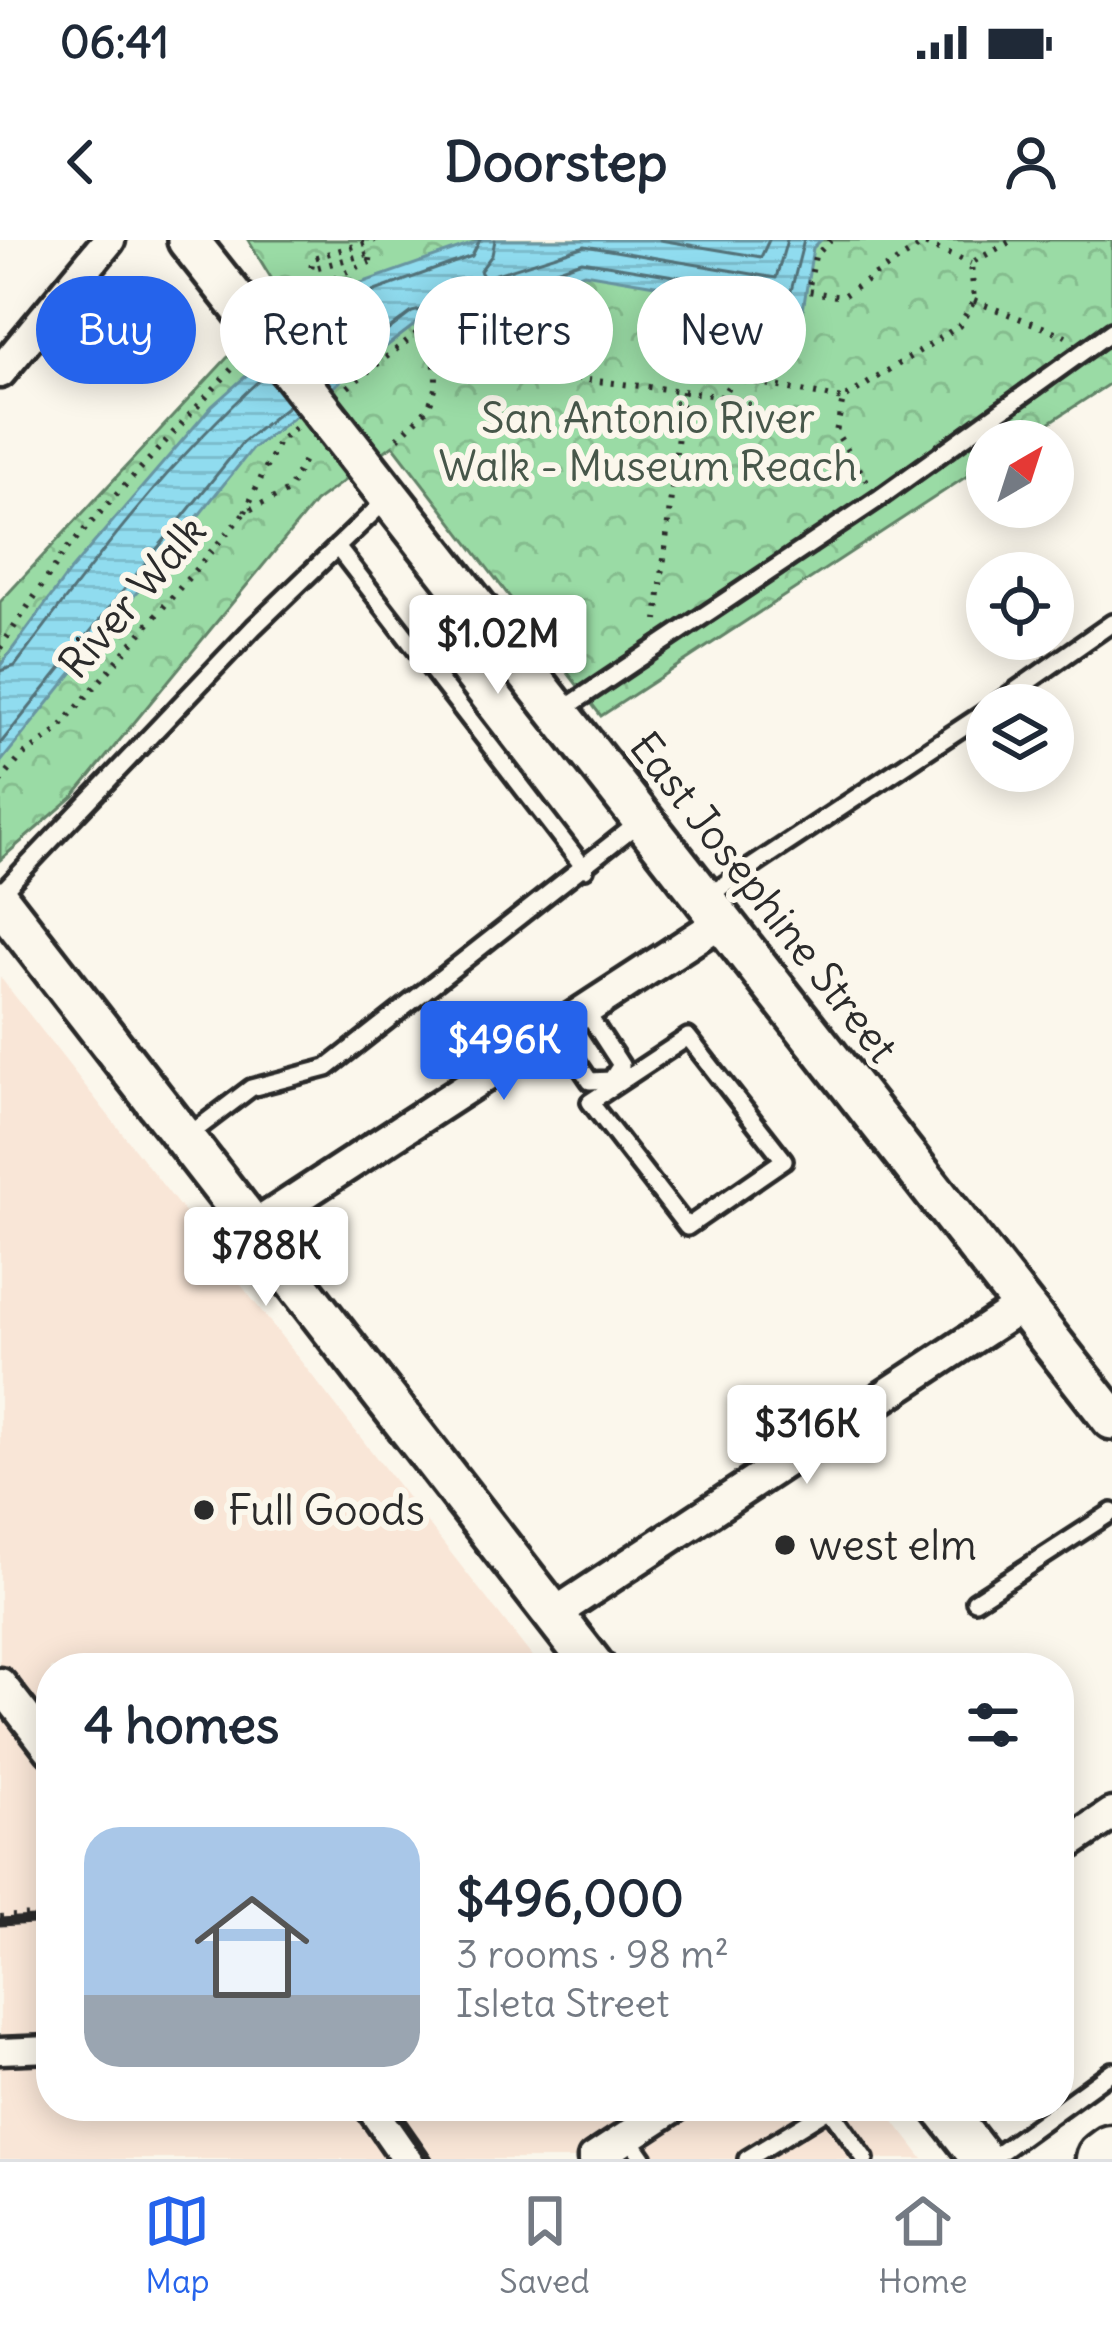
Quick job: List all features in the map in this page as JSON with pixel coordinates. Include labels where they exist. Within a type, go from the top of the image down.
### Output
[{"type":"highway","points":[[1104,2159],[1112,2153]]},
{"type":"street","points":[[0,372],[109,240]]},
{"type":"street","name":"East Josephine Street","points":[[188,240],[220,285]]},
{"type":"street","name":"East Josephine Street","points":[[286,384],[321,440],[389,497],[1112,1419]]},
{"type":"street","points":[[0,898],[250,1228],[584,1653]]},
{"type":"street","points":[[250,1228],[585,1010],[713,910]]},
{"type":"street","points":[[554,1614],[1023,1305]]},
{"type":"street","points":[[0,1684],[36,1731]]},
{"type":"street","points":[[1074,1840],[1112,1814]]},
{"type":"street","points":[[0,2051],[36,2050]]},
{"type":"street","points":[[381,2121],[408,2159]]},
{"type":"street","points":[[594,2159],[636,2148],[661,2121]]},
{"type":"street","points":[[954,2121],[987,2159]]},
{"type":"lane","points":[[558,712],[878,499],[1112,332]]},
{"type":"lane","points":[[0,898],[254,627],[389,497]]},
{"type":"lane","points":[[337,547],[586,869]]},
{"type":"lane","points":[[1025,684],[1112,623]]},
{"type":"lane","points":[[713,910],[966,726]]},
{"type":"lane","points":[[183,1140],[251,1088],[327,1068],[586,869],[642,820]]},
{"type":"lane","points":[[555,1030],[590,1082],[614,1083],[688,1037],[784,1160],[687,1227],[590,1102],[614,1083],[621,1065],[585,1010]]},
{"type":"lane","points":[[975,1601],[1112,1512]]},
{"type":"lane","points":[[1074,2098],[1112,2071]]},
{"type":"lane","points":[[747,2159],[808,2121]]},
{"type":"lane","points":[[840,2121],[865,2159]]},
{"type":"lane","points":[[987,2159],[1041,2121]]},
{"type":"path","name":"River Walk","points":[[337,276],[370,262],[370,254],[311,269],[313,258],[375,240]]},
{"type":"path","points":[[830,240],[815,256],[808,291],[841,297],[924,244],[970,263]]},
{"type":"path","points":[[970,263],[1012,240]]},
{"type":"path","points":[[613,383],[722,398],[734,378],[844,399],[959,326],[974,302],[970,263]]},
{"type":"path","points":[[974,302],[1093,346]]},
{"type":"path","name":"River Walk","points":[[0,648],[66,550],[220,377]]},
{"type":"path","points":[[398,438],[431,402],[432,384]]},
{"type":"path","points":[[653,649],[683,391]]},
{"type":"path","points":[[844,399],[836,431],[878,499]]},
{"type":"path","name":"River Walk","points":[[0,782],[21,757],[56,732],[245,512],[288,491],[321,440]]},
{"type":"path","points":[[245,512],[278,442]]},
{"type":"path","points":[[0,1917],[36,1915]]},
{"type":"shaded area","points":[[0,977],[529,1653],[36,1653],[36,2121],[894,2121],[923,2159],[0,2159]]},
{"type":"green space","name":"San Antonio River Walk - Museum Reach","points":[[248,240],[1112,240],[1112,382],[1053,420],[966,420],[966,477],[601,716],[393,445],[315,502],[74,796],[0,860],[0,602],[220,366],[220,384],[390,384],[390,276],[270,276]]},
{"type":"water","points":[[483,240],[821,240],[813,248],[806,291],[806,276],[637,276],[637,282],[584,273],[414,276],[414,325],[390,344],[390,276],[381,276]]},
{"type":"water","points":[[237,384],[337,384],[252,449],[0,763],[0,666],[69,572],[212,406]]},
{"type":"railway","points":[[0,1922],[36,1920]]},
{"type":"railway","points":[[402,2121],[429,2159]]},
{"type":"place","name":"Full Goods","points":[[204,1510]]},
{"type":"place","name":"west elm","points":[[785,1545]]}]
